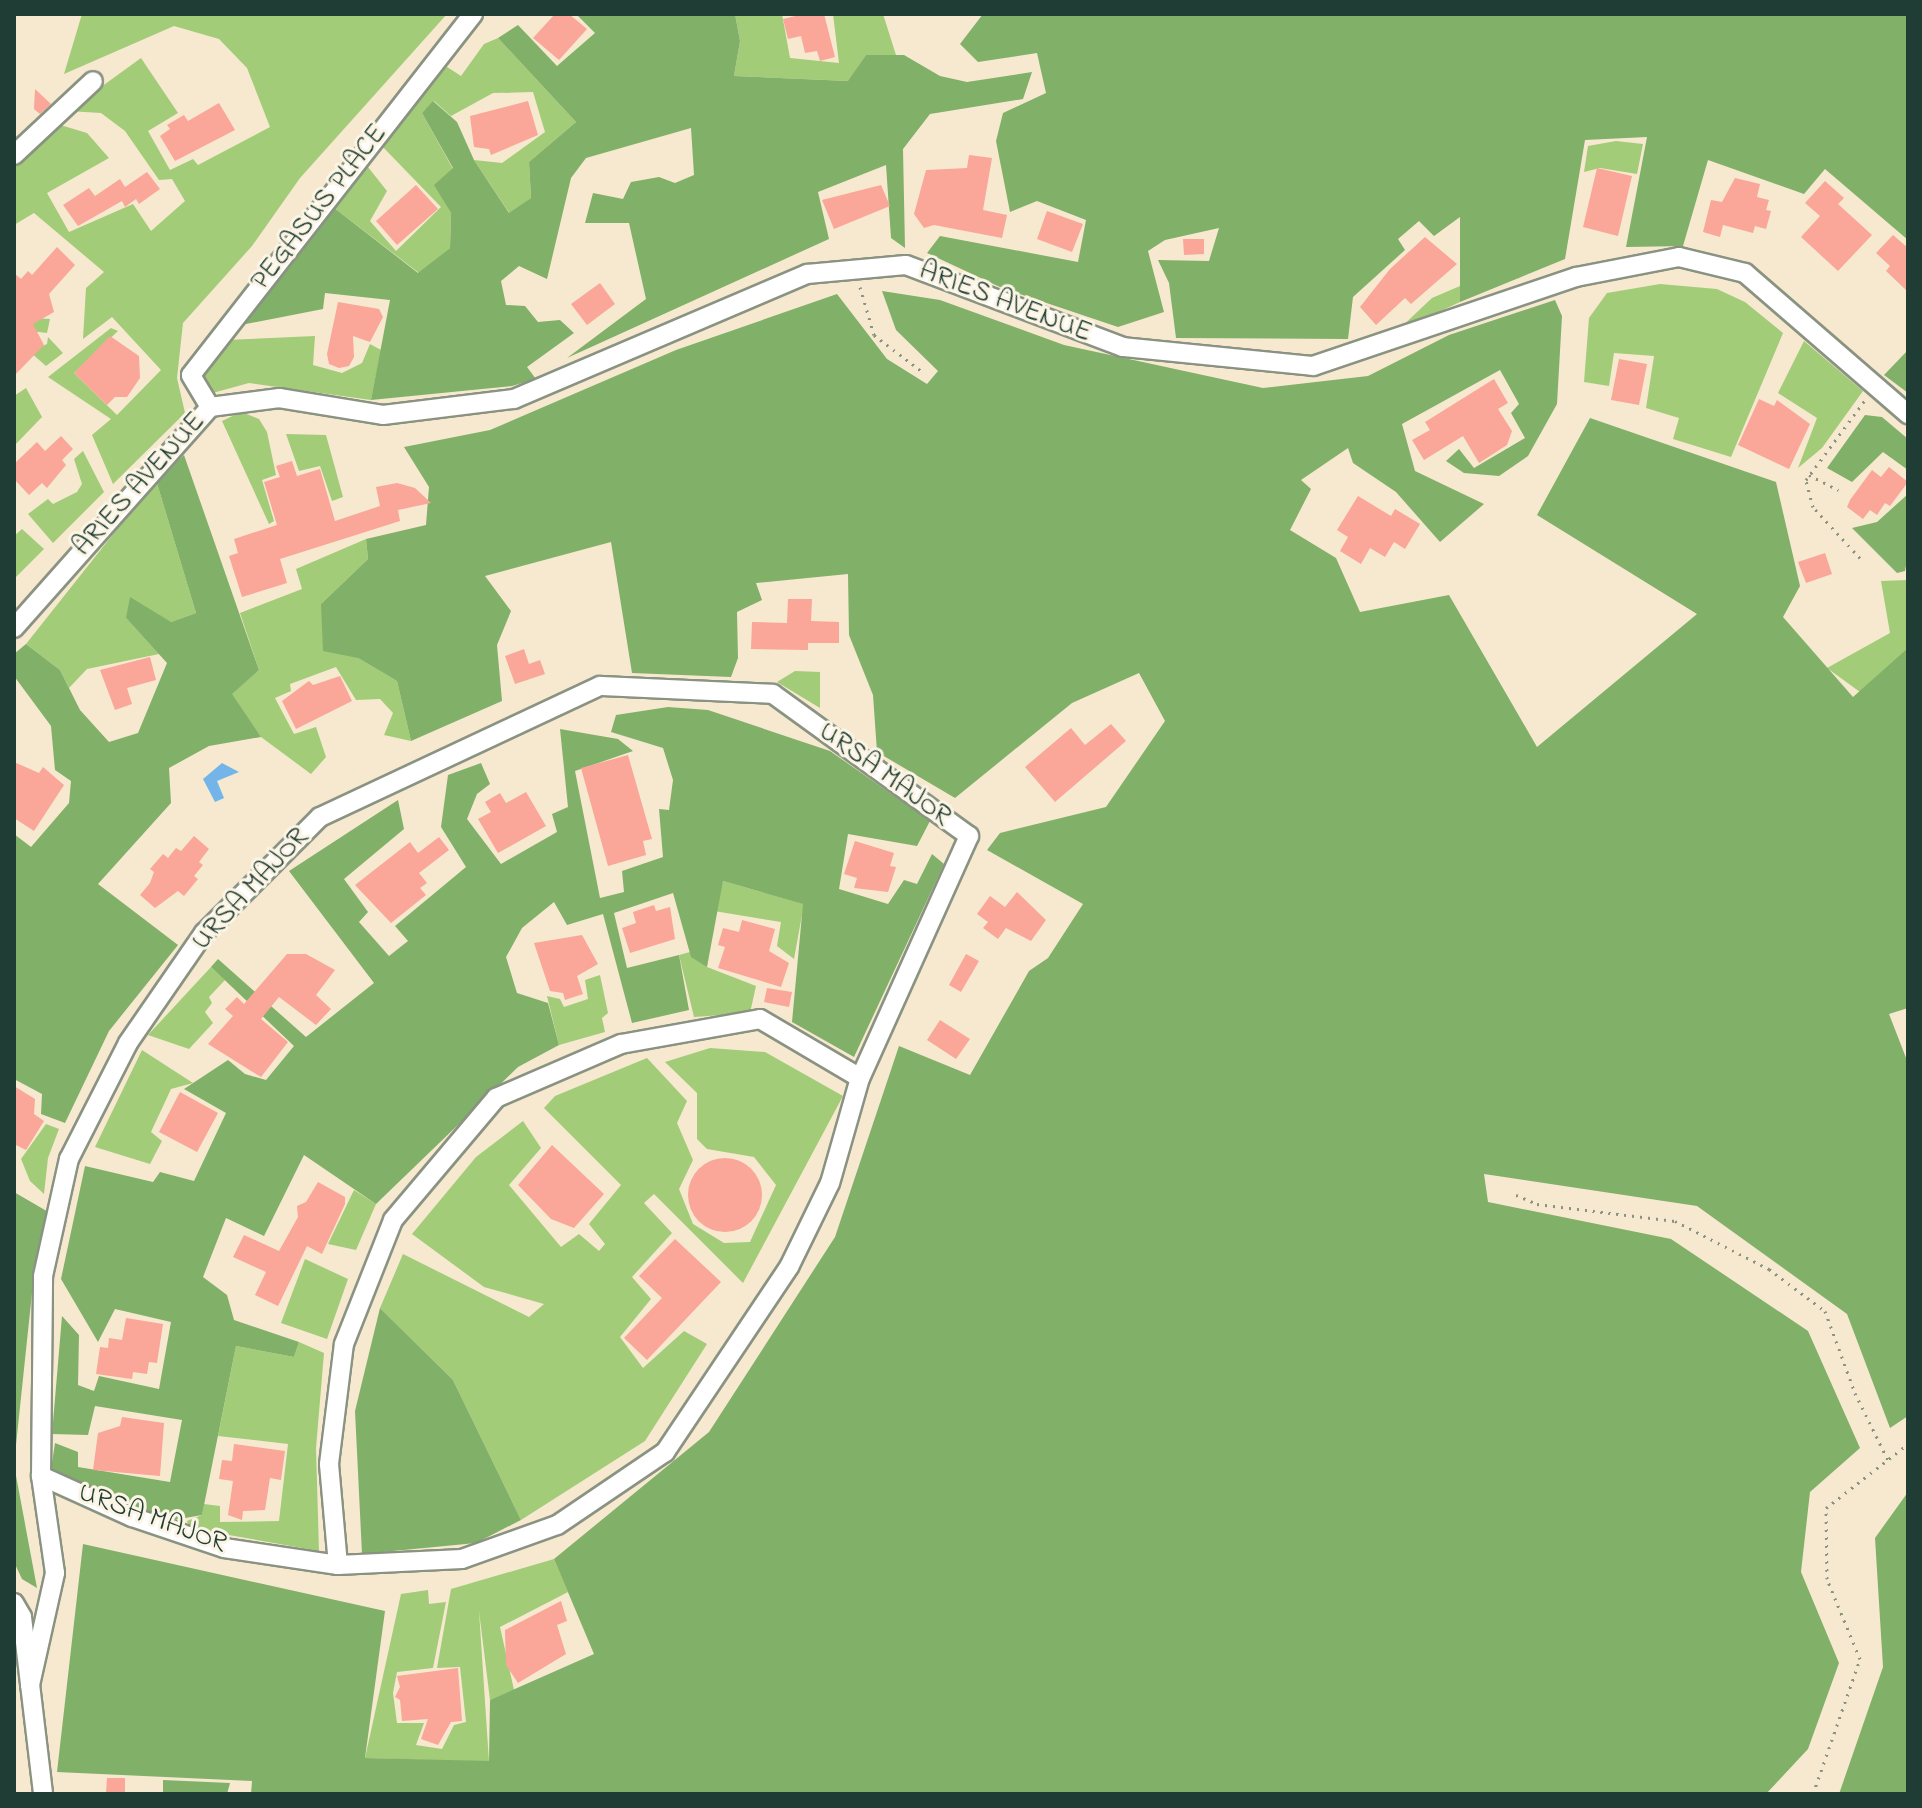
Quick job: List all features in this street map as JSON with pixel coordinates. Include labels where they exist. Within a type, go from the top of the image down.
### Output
[{"type":"street","name":"PEGASUS PLACE","points":[[210,407],[191,375],[473,14]]},
{"type":"street","points":[[14,155],[93,81]]},
{"type":"street","name":"ARIES AVENUE","points":[[14,628],[210,407],[279,398],[383,415],[514,399],[807,274],[906,265],[1123,347],[1313,366],[1576,277],[1679,257],[1745,273],[1908,414]]},
{"type":"street","name":"URSA MAJOR","points":[[30,1685],[55,1573],[41,1476],[43,1276],[69,1159],[128,1043],[204,933],[320,817],[600,686],[773,694],[969,836],[860,1078],[830,1183],[789,1267],[665,1452],[557,1525],[462,1559],[338,1565],[224,1548],[132,1517],[41,1476]]},
{"type":"street","points":[[338,1565],[329,1464],[344,1344],[393,1220],[496,1098],[621,1044],[760,1019],[860,1078]]},
{"type":"street","points":[[14,1603],[22,1617],[43,1794]]},
{"type":"path","points":[[855,270],[874,335],[924,373]]},
{"type":"path","points":[[1860,558],[1813,507],[1809,475],[1875,386]]},
{"type":"path","points":[[1809,475],[1838,490]]},
{"type":"path","points":[[1516,1195],[1537,1204],[1675,1221],[1769,1269],[1825,1311],[1855,1393],[1888,1460]]},
{"type":"path","points":[[1813,1794],[1860,1659],[1827,1579],[1826,1508],[1908,1444]]},
{"type":"green space","points":[[82,14],[447,14],[300,178],[252,246],[183,323],[177,378],[185,413],[113,484],[92,435],[111,419],[48,377],[111,328],[118,331],[74,373],[117,415],[161,370],[112,317],[83,339],[86,288],[104,272],[34,213],[14,225],[14,164],[57,124],[87,133],[109,158],[47,193],[69,232],[133,204],[151,231],[185,201],[172,179],[159,180],[125,131],[101,113],[68,111],[141,58],[178,113],[148,131],[170,170],[193,159],[198,165],[270,127],[247,68],[219,39],[174,26],[64,74]]},
{"type":"green space","points":[[576,14],[735,14],[740,41],[734,76],[848,81],[866,55],[904,55],[940,76],[967,82],[1032,72],[1023,99],[930,114],[903,149],[905,248],[891,238],[886,165],[818,192],[829,239],[567,358],[646,299],[629,223],[585,223],[593,193],[623,199],[631,182],[659,177],[675,183],[694,175],[691,128],[586,158],[571,178],[547,279],[519,266],[501,281],[506,305],[525,306],[538,322],[560,320],[574,333],[527,367],[536,379],[512,386],[371,400],[390,300],[325,293],[323,309],[241,325],[333,207],[418,273],[450,248],[451,213],[434,185],[453,168],[422,113],[433,101],[457,122],[474,160],[509,213],[531,198],[529,162],[576,122],[498,38],[518,25],[557,66],[595,33]]},
{"type":"green space","points":[[735,14],[782,14],[790,58],[839,63],[833,14],[883,14],[896,55],[866,55],[849,81],[734,76],[740,41]]},
{"type":"green space","points":[[983,14],[1908,14],[1908,240],[1825,169],[1804,194],[1708,160],[1683,246],[1626,247],[1647,137],[1585,140],[1565,259],[1460,302],[1460,217],[1434,236],[1419,221],[1398,239],[1405,250],[1353,297],[1348,339],[1176,338],[1169,283],[1158,260],[1209,261],[1219,228],[1165,240],[1148,251],[1164,312],[1118,327],[1002,288],[927,253],[940,236],[1078,262],[1086,220],[1037,201],[1010,212],[996,141],[1003,113],[1046,93],[1037,53],[978,62],[960,44]]},
{"type":"green space","points":[[498,38],[576,122],[529,162],[531,198],[510,214],[474,160],[502,163],[545,132],[533,92],[493,93],[451,116],[434,101],[422,113],[453,169],[435,185],[451,213],[450,248],[419,273],[333,207],[364,162],[387,191],[370,221],[396,251],[441,207],[379,143],[444,65],[461,76],[484,44]]},
{"type":"green space","points":[[1616,141],[1643,144],[1637,174],[1600,168],[1584,172],[1588,146]]},
{"type":"green space","points":[[1660,284],[1717,289],[1745,302],[1783,333],[1731,457],[1673,439],[1679,418],[1646,408],[1654,356],[1614,353],[1609,386],[1584,382],[1589,318],[1607,293]]},
{"type":"green space","points":[[1460,286],[1460,302],[1397,331],[1432,298]]},
{"type":"green space","points":[[882,291],[940,300],[1064,345],[1263,388],[1368,376],[1449,335],[1555,300],[1562,316],[1557,404],[1528,456],[1499,476],[1464,473],[1446,461],[1459,449],[1474,468],[1525,438],[1511,413],[1519,404],[1500,370],[1402,424],[1415,471],[1484,504],[1440,542],[1396,492],[1353,463],[1348,448],[1301,480],[1311,489],[1290,530],[1336,558],[1360,612],[1449,595],[1537,747],[1697,614],[1537,515],[1590,418],[1776,482],[1800,586],[1783,617],[1853,697],[1908,648],[1908,1008],[1889,1014],[1908,1063],[1908,1416],[1890,1428],[1847,1314],[1697,1206],[1484,1174],[1488,1202],[1671,1239],[1808,1331],[1860,1448],[1810,1492],[1801,1572],[1839,1663],[1808,1749],[1766,1794],[251,1794],[252,1781],[57,1772],[83,1544],[385,1611],[365,1758],[489,1761],[490,1700],[594,1654],[554,1559],[709,1432],[835,1237],[899,1046],[970,1075],[1029,971],[1048,958],[1083,904],[987,850],[1000,833],[1106,807],[1165,721],[1139,673],[1072,703],[955,798],[877,752],[873,695],[849,635],[848,574],[756,583],[762,600],[737,612],[738,658],[731,677],[632,673],[611,542],[485,576],[511,611],[497,645],[502,701],[411,741],[397,681],[358,658],[323,651],[321,604],[368,559],[366,539],[426,525],[429,487],[404,447],[490,430],[676,350],[837,294],[887,359],[927,384],[938,371],[896,330]]},
{"type":"green space","points":[[35,318],[50,319],[47,333],[31,331],[32,351],[47,344],[48,337],[63,353],[46,366],[14,338],[14,330]]},
{"type":"green space","points":[[315,336],[313,365],[342,373],[362,363],[370,344],[381,350],[371,400],[249,383],[209,394],[202,374],[226,340]]},
{"type":"green space","points":[[1804,341],[1863,391],[1822,448],[1798,468],[1817,418],[1778,393]]},
{"type":"green space","points":[[1908,350],[1908,393],[1884,375]]},
{"type":"green space","points":[[26,388],[42,417],[14,446],[14,396]]},
{"type":"green space","points":[[241,412],[259,419],[267,432],[276,475],[262,480],[274,521],[269,524],[222,421]]},
{"type":"green space","points":[[1865,415],[1882,417],[1908,439],[1908,470],[1883,452],[1852,482],[1827,468]]},
{"type":"green space","points":[[286,434],[326,435],[343,497],[332,501],[320,466],[299,471]]},
{"type":"green space","points":[[83,451],[104,492],[53,543],[28,514],[48,499],[53,504],[77,492],[82,484],[74,459]]},
{"type":"green space","points":[[184,455],[259,670],[232,694],[261,737],[209,746],[169,768],[171,803],[98,884],[178,945],[109,1031],[65,1123],[41,1114],[42,1094],[14,1079],[14,834],[31,847],[69,803],[71,781],[55,770],[51,726],[14,676],[14,654],[26,644],[60,670],[80,710],[109,742],[138,733],[167,663],[126,618],[130,597],[171,622],[196,613],[156,480]]},
{"type":"green space","points":[[156,480],[196,613],[171,622],[126,618],[159,654],[87,669],[69,688],[60,670],[26,644]]},
{"type":"green space","points":[[1908,494],[1908,555],[1905,571],[1897,573],[1852,528],[1877,522]]},
{"type":"green space","points":[[22,529],[44,549],[14,579],[14,536]]},
{"type":"green space","points":[[366,539],[368,559],[321,604],[358,658],[397,681],[411,741],[384,735],[393,713],[380,699],[356,700],[336,667],[290,684],[291,691],[275,698],[294,734],[316,727],[326,757],[311,774],[261,737],[231,694],[259,670],[240,613],[302,589],[296,569]]},
{"type":"green space","points":[[1908,580],[1908,650],[1860,692],[1827,668],[1890,633],[1881,581]]},
{"type":"green space","points":[[795,671],[820,672],[820,708],[777,682]]},
{"type":"green space","points":[[668,707],[708,710],[830,751],[930,821],[917,846],[848,834],[839,889],[888,904],[904,880],[917,884],[932,854],[944,864],[854,1057],[792,1022],[803,904],[723,881],[707,967],[691,957],[673,893],[614,913],[627,968],[679,955],[689,1010],[632,1023],[603,914],[567,925],[554,902],[522,928],[506,957],[517,993],[548,1003],[559,1045],[518,1067],[376,1204],[304,1155],[264,1236],[226,1218],[203,1277],[227,1295],[234,1320],[299,1342],[294,1357],[236,1346],[202,1515],[163,1522],[50,1476],[55,1443],[78,1452],[78,1467],[170,1482],[182,1420],[95,1406],[88,1435],[52,1434],[62,1316],[79,1335],[78,1385],[94,1391],[99,1376],[159,1389],[171,1322],[115,1309],[98,1342],[61,1279],[85,1166],[153,1182],[160,1172],[194,1181],[226,1113],[184,1089],[228,1060],[245,1074],[266,1080],[294,1046],[211,967],[218,959],[306,1037],[374,983],[289,871],[398,800],[404,829],[344,879],[368,912],[359,922],[389,956],[408,941],[395,926],[466,867],[441,827],[448,775],[481,763],[490,784],[477,794],[467,819],[501,864],[557,832],[552,814],[568,807],[560,729],[618,739],[633,751],[575,771],[600,898],[624,892],[622,871],[663,857],[659,809],[669,810],[673,780],[663,748],[611,732],[616,715]]},
{"type":"green space","points":[[723,881],[804,904],[794,959],[777,946],[781,922],[714,911]]},
{"type":"green space","points":[[690,952],[707,967],[756,986],[750,1013],[694,1017],[679,955]]},
{"type":"green space","points":[[211,967],[225,980],[209,997],[212,1003],[205,1012],[213,1023],[189,1049],[148,1035]]},
{"type":"green space","points":[[600,975],[608,1013],[602,1018],[605,1032],[559,1045],[547,996],[560,999],[564,1007],[588,999],[585,980]]},
{"type":"green space","points":[[710,1048],[765,1052],[843,1096],[743,1283],[654,1194],[644,1203],[672,1233],[632,1277],[651,1299],[620,1337],[643,1368],[684,1331],[707,1344],[645,1441],[521,1520],[453,1380],[380,1308],[403,1254],[529,1317],[544,1304],[484,1287],[412,1234],[476,1157],[523,1121],[541,1148],[509,1185],[561,1247],[579,1234],[599,1251],[605,1244],[589,1224],[621,1185],[544,1108],[555,1096],[647,1058],[687,1101],[677,1123],[693,1160],[679,1189],[693,1224],[724,1243],[750,1242],[776,1185],[754,1157],[707,1149],[697,1139],[697,1093],[665,1062]]},
{"type":"green space","points":[[142,1050],[193,1083],[171,1089],[151,1132],[162,1141],[150,1164],[95,1147]]},
{"type":"green space","points":[[46,1124],[59,1129],[48,1158],[44,1194],[30,1181],[21,1159]]},
{"type":"green space","points":[[354,1190],[376,1204],[356,1250],[328,1244]]},
{"type":"green space","points":[[14,1192],[50,1213],[32,1293],[14,1464]]},
{"type":"green space","points":[[305,1259],[348,1279],[327,1339],[281,1323]]},
{"type":"green space","points":[[380,1308],[453,1380],[521,1520],[476,1543],[362,1554],[355,1411]]},
{"type":"green space","points":[[299,1342],[324,1353],[316,1448],[319,1551],[189,1528],[187,1521],[202,1515],[204,1504],[220,1506],[220,1522],[279,1521],[288,1444],[218,1436],[236,1346],[294,1357]]},
{"type":"green space","points":[[14,1465],[37,1588],[22,1579],[14,1562]]},
{"type":"green space","points":[[1908,1492],[1908,1794],[1839,1794],[1883,1667],[1875,1538]]},
{"type":"green space","points":[[554,1559],[568,1592],[500,1627],[514,1690],[490,1700],[479,1611],[489,1762],[365,1758],[401,1594],[428,1590],[429,1604],[446,1602],[433,1668],[397,1672],[393,1693],[397,1723],[424,1723],[416,1745],[442,1749],[454,1725],[466,1722],[460,1667],[437,1668],[451,1589]]},
{"type":"green space","points":[[163,1780],[230,1783],[227,1794],[163,1794]]},
{"type":"water","points":[[222,763],[239,772],[217,781],[224,798],[215,802],[203,779]]},
{"type":"building","points":[[555,14],[569,14],[587,29],[559,60],[533,38]]},
{"type":"building","points":[[804,14],[824,14],[835,57],[820,61],[817,51],[805,53],[801,36],[788,39],[783,19]]},
{"type":"building","points":[[35,89],[51,104],[40,114],[34,109]]},
{"type":"building","points":[[528,101],[538,135],[491,155],[489,149],[474,147],[470,116]]},
{"type":"building","points":[[219,103],[235,130],[175,161],[160,136],[170,129],[167,125],[184,115],[188,121]]},
{"type":"building","points":[[969,155],[992,158],[983,210],[1007,215],[1002,238],[934,225],[924,228],[914,214],[926,170],[967,168]]},
{"type":"building","points":[[1597,168],[1632,176],[1618,236],[1583,227]]},
{"type":"building","points":[[147,172],[160,189],[139,204],[136,199],[125,207],[122,201],[78,226],[63,205],[89,188],[95,196],[120,179],[125,187]]},
{"type":"building","points":[[1735,178],[1760,184],[1757,197],[1769,200],[1766,210],[1771,211],[1766,229],[1755,226],[1753,233],[1723,225],[1720,237],[1703,232],[1711,200],[1722,202]]},
{"type":"building","points":[[1825,181],[1844,198],[1838,204],[1872,235],[1838,271],[1801,237],[1820,216],[1805,203]]},
{"type":"building","points":[[416,185],[438,209],[397,245],[376,221]]},
{"type":"building","points":[[881,185],[890,206],[834,229],[822,200]]},
{"type":"building","points":[[1047,211],[1083,224],[1072,252],[1037,239]]},
{"type":"building","points":[[1893,235],[1908,248],[1908,292],[1886,271],[1890,266],[1876,253]]},
{"type":"building","points":[[1425,237],[1457,264],[1411,304],[1405,298],[1376,325],[1360,307],[1390,269]]},
{"type":"building","points":[[1183,239],[1204,239],[1204,254],[1184,255]]},
{"type":"building","points":[[57,247],[75,265],[49,294],[54,312],[33,324],[44,345],[14,376],[14,273],[21,279],[28,271],[32,275]]},
{"type":"building","points":[[600,283],[615,304],[587,325],[571,304]]},
{"type":"building","points":[[338,302],[379,309],[383,317],[370,342],[353,336],[354,357],[349,366],[339,368],[329,364],[327,354]]},
{"type":"building","points":[[110,336],[139,356],[140,378],[127,397],[115,397],[107,405],[74,373]]},
{"type":"building","points":[[1619,359],[1647,364],[1639,405],[1611,400]]},
{"type":"building","points":[[1494,379],[1508,403],[1498,409],[1512,431],[1507,445],[1479,463],[1463,436],[1424,460],[1412,440],[1430,430],[1425,422]]},
{"type":"building","points":[[1759,399],[1774,406],[1777,400],[1810,424],[1789,469],[1738,445]]},
{"type":"building","points":[[61,436],[73,449],[62,460],[66,465],[47,488],[42,483],[29,495],[14,479],[14,464],[37,442],[45,451]]},
{"type":"building","points":[[292,461],[297,476],[320,469],[335,521],[380,506],[376,487],[397,483],[415,488],[431,503],[398,510],[400,521],[280,559],[287,583],[242,597],[229,556],[238,553],[234,539],[277,525],[264,482],[280,477],[276,466]]},
{"type":"building","points":[[1889,467],[1908,482],[1890,506],[1885,503],[1877,515],[1870,510],[1863,519],[1847,507],[1850,500],[1872,470],[1881,477]]},
{"type":"building","points":[[1358,496],[1391,516],[1395,509],[1420,524],[1405,549],[1394,542],[1385,557],[1370,548],[1361,564],[1340,551],[1348,537],[1337,530]]},
{"type":"building","points":[[1825,553],[1832,574],[1806,583],[1798,562]]},
{"type":"building","points":[[788,599],[812,599],[811,621],[839,622],[839,643],[808,643],[808,650],[751,649],[752,622],[787,623]]},
{"type":"building","points":[[524,649],[529,664],[540,660],[545,674],[515,684],[505,656]]},
{"type":"building","points":[[150,657],[156,680],[127,688],[132,704],[115,710],[100,670]]},
{"type":"building","points":[[340,676],[352,701],[296,729],[282,701],[309,681],[313,685]]},
{"type":"building","points":[[1111,724],[1126,741],[1055,802],[1025,767],[1071,728],[1085,745]]},
{"type":"building","points":[[628,755],[652,839],[643,841],[646,855],[608,866],[581,768]]},
{"type":"building","points":[[14,762],[39,773],[43,767],[64,785],[34,831],[14,818]]},
{"type":"building","points":[[526,792],[546,826],[498,853],[478,819],[491,812],[485,802],[500,793],[506,803]]},
{"type":"building","points":[[194,836],[209,849],[199,862],[203,865],[194,876],[198,879],[184,896],[178,891],[155,908],[140,895],[150,883],[154,872],[150,869],[163,854],[168,858],[176,848],[181,851]]},
{"type":"building","points":[[439,837],[449,850],[419,873],[427,883],[420,888],[426,895],[391,923],[355,885],[410,842],[418,853]]},
{"type":"building","points":[[855,841],[894,853],[890,866],[896,867],[888,892],[854,888],[857,878],[844,874]]},
{"type":"building","points":[[1017,892],[1046,920],[1031,941],[1006,928],[998,939],[983,928],[988,922],[977,914],[990,896],[1005,907]]},
{"type":"building","points":[[654,905],[656,911],[670,907],[675,939],[630,953],[622,928],[636,923],[633,912]]},
{"type":"building","points":[[742,920],[775,929],[769,951],[789,963],[781,987],[718,968],[725,947],[718,945],[723,928],[739,932]]},
{"type":"building","points":[[582,935],[598,964],[577,976],[583,994],[565,1000],[563,993],[550,991],[534,943]]},
{"type":"building","points":[[287,954],[306,954],[335,970],[316,995],[331,1009],[316,1025],[279,997],[261,1019],[288,1042],[261,1077],[208,1044],[233,1016],[225,1009],[237,997],[244,1004]]},
{"type":"building","points":[[966,954],[979,961],[961,992],[949,985]]},
{"type":"building","points":[[767,988],[792,992],[789,1007],[764,1002]]},
{"type":"building","points":[[940,1020],[970,1039],[956,1059],[927,1040]]},
{"type":"building","points":[[14,1086],[35,1099],[34,1114],[44,1121],[26,1150],[14,1144]]},
{"type":"building","points":[[180,1092],[218,1113],[197,1152],[159,1132]]},
{"type":"building","points":[[552,1145],[604,1194],[574,1228],[551,1219],[518,1185]]},
{"type":"building","points":[[718,1158],[732,1158],[746,1164],[756,1174],[762,1195],[760,1209],[746,1226],[732,1232],[718,1232],[704,1226],[694,1216],[688,1202],[688,1188],[694,1174],[704,1164]]},
{"type":"building","points":[[318,1182],[345,1197],[345,1204],[322,1254],[307,1246],[278,1306],[255,1295],[266,1272],[233,1257],[244,1235],[279,1251],[298,1217],[297,1206],[306,1202]]},
{"type":"building","points":[[675,1239],[721,1282],[647,1360],[624,1338],[662,1298],[639,1276]]},
{"type":"building","points":[[126,1318],[163,1324],[157,1363],[149,1362],[147,1374],[133,1372],[132,1379],[96,1374],[100,1347],[108,1348],[109,1338],[122,1340]]},
{"type":"building","points":[[122,1417],[164,1423],[160,1476],[93,1470],[98,1433],[120,1426]]},
{"type":"building","points":[[234,1444],[285,1451],[281,1480],[270,1478],[265,1510],[243,1511],[242,1520],[228,1515],[233,1481],[219,1479],[222,1460],[232,1461]]},
{"type":"building","points":[[561,1601],[567,1621],[557,1625],[566,1654],[518,1683],[506,1665],[505,1630]]},
{"type":"building","points":[[458,1668],[462,1721],[451,1722],[438,1745],[421,1739],[428,1719],[402,1721],[400,1700],[395,1697],[400,1687],[397,1676]]},
{"type":"building","points":[[107,1778],[125,1778],[125,1794],[106,1794]]}]
